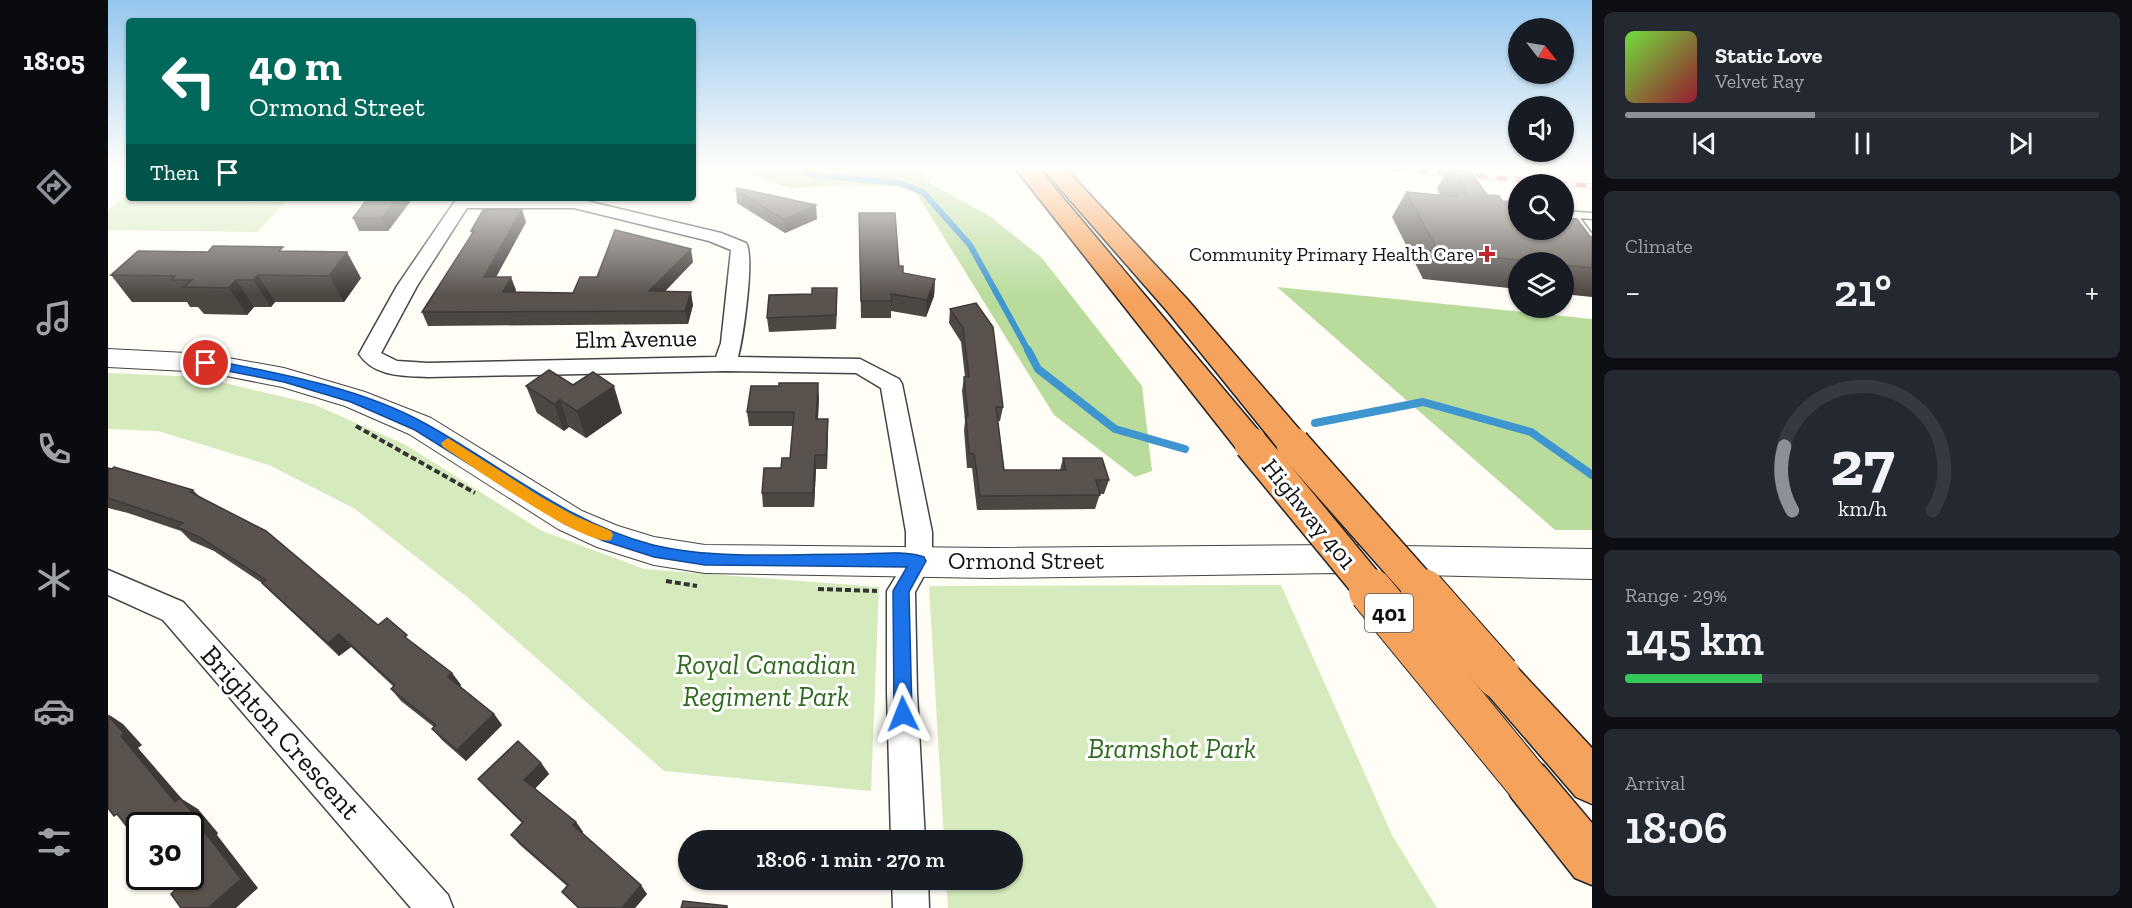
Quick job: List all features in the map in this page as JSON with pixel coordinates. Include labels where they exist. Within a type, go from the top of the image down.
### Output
[{"type":"highway","name":"Highway 401","points":[[1061,210],[1592,861]]},
{"type":"highway","name":"Highway 401","points":[[1091,210],[1177,305],[1293,444],[1592,781]]},
{"type":"street","name":"Elm Avenue","points":[[456,210],[407,286],[370,354],[378,361],[394,368],[428,370],[725,364],[860,366],[891,384],[919,532],[919,561]]},
{"type":"street","points":[[605,210],[715,237],[740,247],[741,260],[734,320],[725,364]]},
{"type":"street","name":"Ormond Street","points":[[108,358],[206,363],[284,378],[355,399],[420,426],[570,520],[609,537],[654,551],[705,559],[1002,562],[1338,559],[1592,564]]},
{"type":"street","points":[[908,830],[902,693],[901,591],[919,561]]},
{"type":"street","name":"Brighton Crescent","points":[[108,582],[172,610],[435,908]]},
{"type":"street","points":[[910,890],[911,908]]},
{"type":"lane","points":[[1574,215],[1592,216]]},
{"type":"lane","points":[[1574,215],[1588,235],[1574,238]]},
{"type":"green space","points":[[108,210],[277,210],[257,232],[108,230]]},
{"type":"green space","points":[[927,210],[979,210],[991,217],[1042,258],[1142,386],[1152,471],[1135,477],[1054,415]]},
{"type":"green space","points":[[1277,287],[1508,310],[1508,318],[1592,319],[1592,530],[1555,530]]},
{"type":"green space","name":"Royal Canadian Regiment Park","points":[[108,373],[200,377],[313,404],[406,445],[542,531],[644,569],[879,587],[871,791],[664,771],[466,596],[355,509],[269,465],[158,431],[108,429]]},
{"type":"green space","name":"Bramshot Park","points":[[1281,585],[1392,835],[1437,908],[948,908],[947,890],[1023,890],[1023,830],[943,830],[929,586]]},
{"type":"building","points":[[359,210],[388,210],[382,218],[353,218]]},
{"type":"building","points":[[483,210],[521,210],[484,277],[511,277],[503,292],[573,293],[580,277],[597,277],[615,230],[691,249],[649,291],[691,292],[685,311],[422,312],[474,231],[471,231]]},
{"type":"building","points":[[769,210],[805,210],[784,220]]},
{"type":"building","points":[[1416,210],[1508,210],[1508,240],[1574,240],[1574,219],[1577,219],[1592,239],[1592,268],[1574,266],[1574,252],[1508,252],[1508,259],[1439,252]]},
{"type":"building","points":[[859,213],[895,213],[899,266],[903,266],[903,273],[935,279],[927,300],[891,294],[892,301],[861,301]]},
{"type":"building","points":[[213,246],[283,247],[279,251],[347,252],[329,276],[258,275],[253,280],[236,280],[229,288],[184,287],[192,280],[171,280],[175,276],[111,275],[138,251],[208,252]]},
{"type":"building","points":[[812,288],[837,288],[836,315],[767,318],[769,295],[812,294]]},
{"type":"building","points":[[976,303],[993,327],[1003,407],[996,407],[1004,470],[1066,470],[1063,458],[1102,458],[1109,480],[1096,480],[1100,495],[980,496],[974,454],[969,453],[964,377],[969,377],[963,328],[950,309]]},
{"type":"building","points":[[549,370],[573,385],[593,372],[614,386],[577,411],[560,400],[554,404],[526,386]]},
{"type":"building","points":[[779,383],[818,383],[816,419],[828,419],[826,455],[815,455],[813,493],[762,493],[764,468],[781,468],[782,458],[790,458],[794,412],[747,412],[751,386],[779,386]]},
{"type":"building","points":[[114,467],[193,490],[190,492],[266,531],[378,625],[387,618],[407,635],[405,637],[452,673],[448,677],[494,714],[457,750],[432,729],[436,725],[391,689],[395,685],[339,634],[328,643],[262,583],[266,580],[201,538],[177,527],[183,523],[108,498],[108,468]]},
{"type":"building","points":[[108,716],[124,733],[121,736],[175,802],[180,798],[192,812],[126,812],[126,825],[117,814],[114,816],[108,808]]},
{"type":"building","points":[[518,741],[541,763],[524,780],[576,822],[573,825],[641,885],[622,908],[579,908],[562,892],[568,885],[511,835],[523,822],[478,779]]},
{"type":"building","points":[[204,831],[241,879],[208,908],[181,908],[171,894],[175,890],[204,890]]},
{"type":"building","points":[[683,901],[727,906],[727,908],[681,908]]},
{"type":"waterway","points":[[939,210],[970,245],[1029,352]]},
{"type":"waterway","points":[[1028,350],[1038,369],[1115,429],[1185,449]]},
{"type":"waterway","points":[[1315,423],[1423,402],[1531,432],[1592,475]]},
{"type":"slow traffic","points":[[448,443],[536,501],[570,520],[605,535]]},
{"type":"place","name":"Community Primary Health Care","points":[[1487,254]]},
{"type":"route","points":[[206,363],[284,378],[355,399],[420,426],[476,460],[536,501],[570,520],[609,537],[654,551],[705,559],[919,561],[901,591],[903,714]]}]
